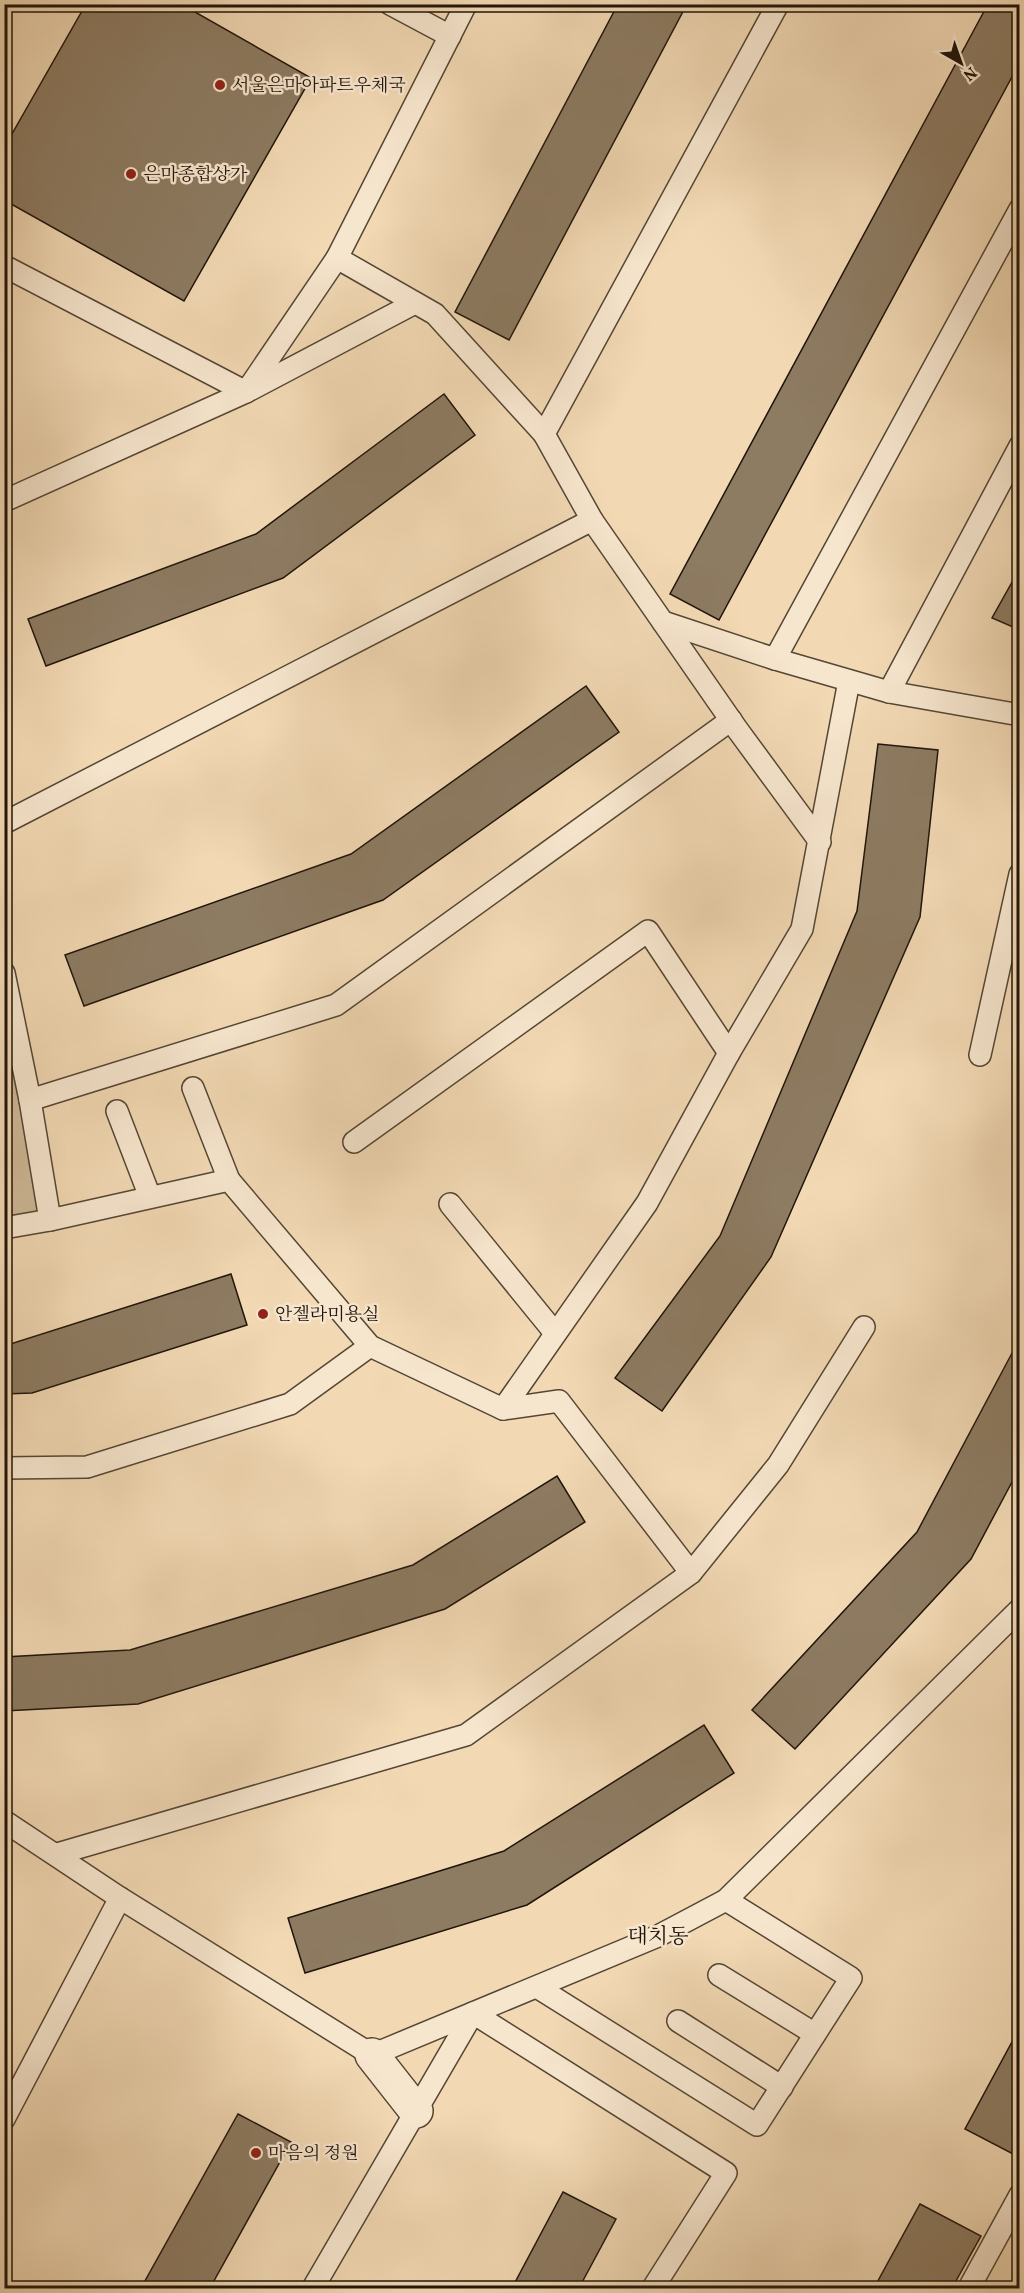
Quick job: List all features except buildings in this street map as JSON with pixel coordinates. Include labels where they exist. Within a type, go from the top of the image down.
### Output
[{"type":"street","points":[[372,2055],[416,2110]]},
{"type":"lane","points":[[390,4],[450,36]]},
{"type":"lane","points":[[246,392],[337,258],[466,4]]},
{"type":"lane","points":[[544,434],[778,4]]},
{"type":"lane","points":[[775,659],[1020,209]]},
{"type":"lane","points":[[337,258],[435,314],[544,434],[592,520],[731,720],[820,842]]},
{"type":"lane","points":[[4,266],[246,392]]},
{"type":"lane","points":[[4,501],[246,392],[415,303]]},
{"type":"lane","points":[[889,692],[1020,446]]},
{"type":"lane","points":[[4,823],[592,520]]},
{"type":"lane","points":[[663,622],[775,659],[889,692],[1020,715]]},
{"type":"lane","points":[[503,1409],[646,1203],[729,1053],[802,929],[849,681]]},
{"type":"lane","points":[[30,1100],[336,1005],[731,720]]},
{"type":"lane","points":[[980,1055],[1020,874]]},
{"type":"lane","points":[[354,1142],[648,931],[729,1053]]},
{"type":"lane","points":[[4,973],[30,1100],[50,1220]]},
{"type":"lane","points":[[193,1088],[229,1180],[370,1346],[503,1409],[559,1401],[692,1573]]},
{"type":"lane","points":[[117,1111],[150,1197]]},
{"type":"lane","points":[[4,1228],[229,1180]]},
{"type":"lane","points":[[450,1204],[555,1333]]},
{"type":"lane","points":[[57,1854],[466,1735],[692,1573],[778,1465],[864,1328]]},
{"type":"lane","points":[[4,1468],[87,1467],[290,1404],[370,1346]]},
{"type":"lane","points":[[4,1821],[57,1854],[120,1898],[372,2055],[658,1936],[726,1900],[1020,1609]]},
{"type":"lane","points":[[4,2119],[120,1898]]},
{"type":"lane","points":[[537,1987],[757,2125],[851,1978],[726,1900]]},
{"type":"lane","points":[[719,1976],[815,2034]]},
{"type":"lane","points":[[313,2289],[473,2013]]},
{"type":"lane","points":[[473,2013],[726,2173],[653,2289]]},
{"type":"lane","points":[[678,2021],[782,2086]]},
{"type":"lane","points":[[969,2289],[1020,2195]]},
{"type":"shaded area","points":[[4,973],[50,1220],[4,1228]]},
{"type":"place","name":"서울은마아파트우체국","points":[[220,85]]},
{"type":"place","name":"은마종합상가","points":[[131,174]]},
{"type":"place","name":"안젤라미용실","points":[[263,1314]]},
{"type":"place","name":"마음의 정원","points":[[256,2153]]},
{"type":"district","name":"대치동","points":[[658,1936]]}]
